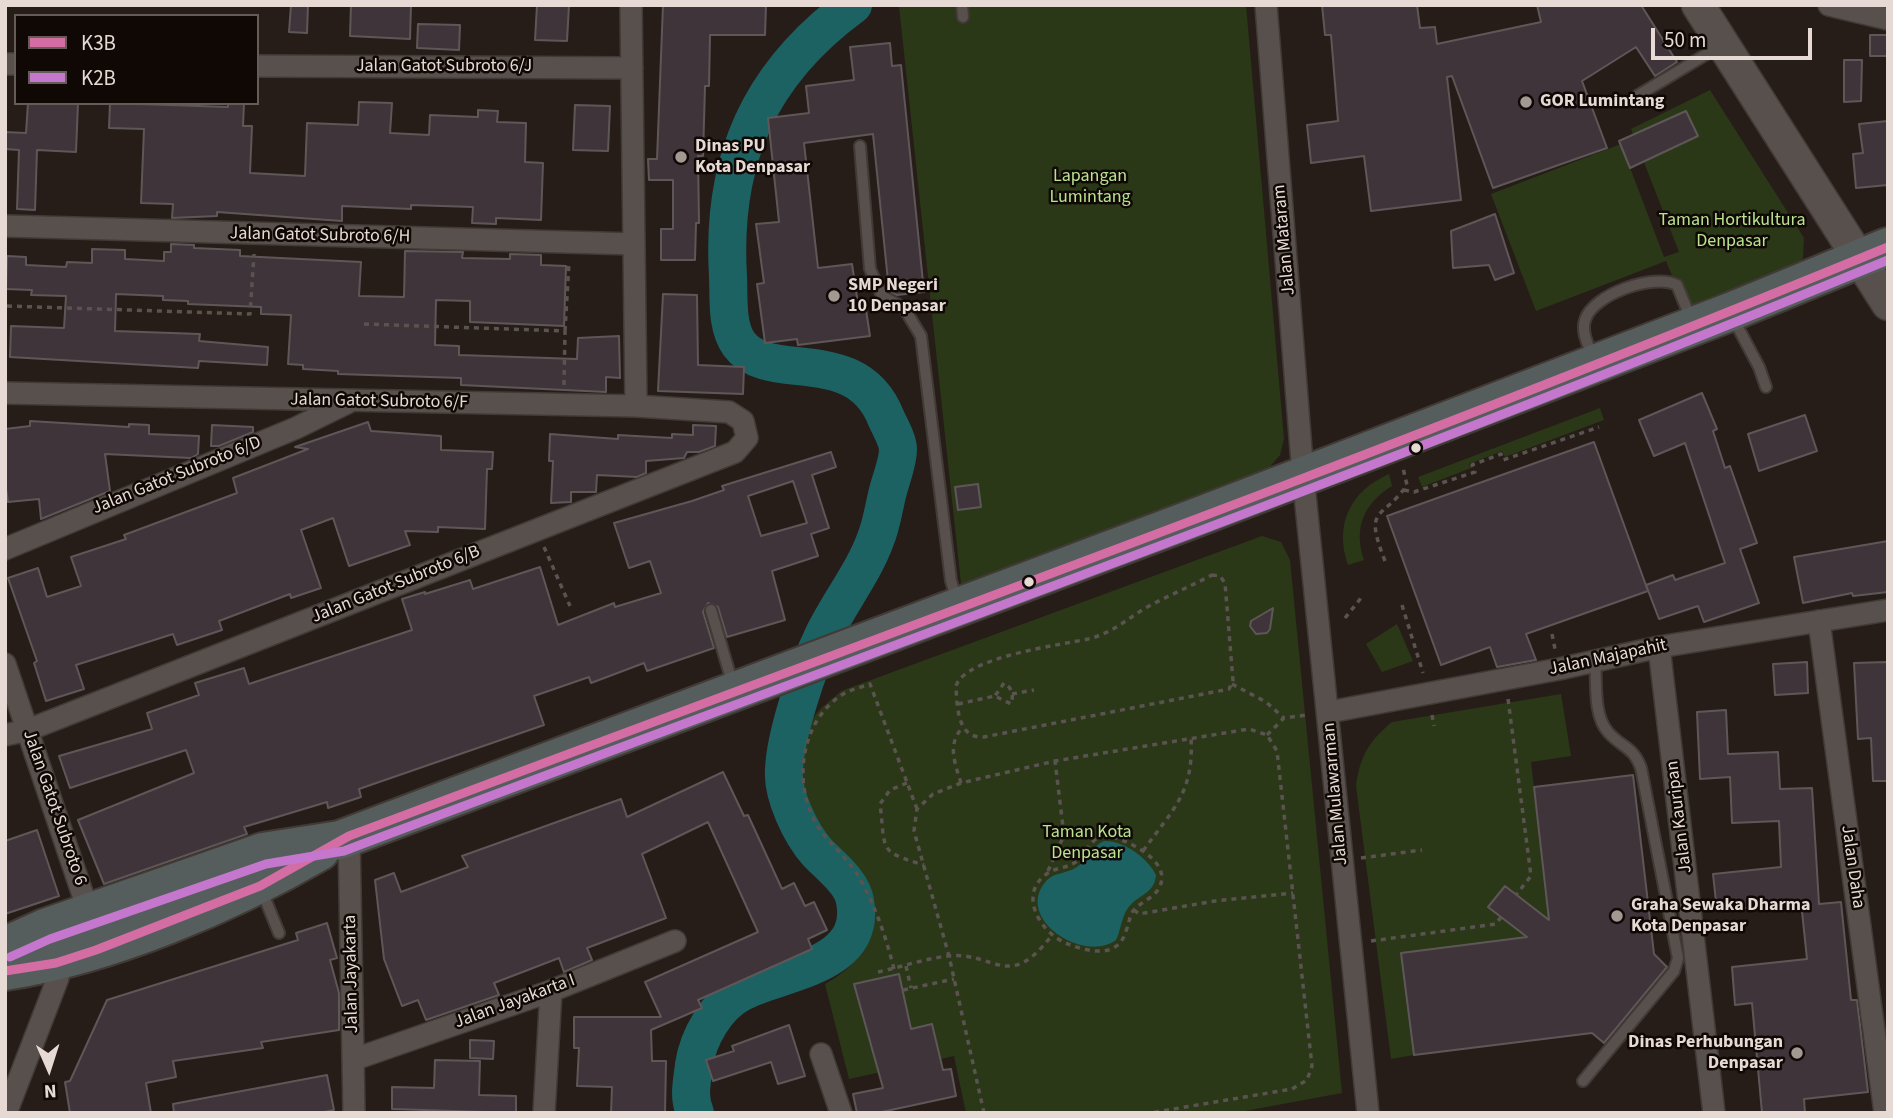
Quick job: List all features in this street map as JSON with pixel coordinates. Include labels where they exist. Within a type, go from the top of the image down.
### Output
[{"type":"highway","points":[[5,971],[57,963],[260,886],[344,838],[801,667],[1730,312],[1872,253]]},
{"type":"highway","points":[[5,946],[89,913],[263,852],[344,838]]},
{"type":"main road","points":[[1698,5],[1722,44],[1872,253],[1888,304]]},
{"type":"street","points":[[631,5],[636,406]]},
{"type":"street","name":"Jalan Mataram","points":[[1266,5],[1303,475]]},
{"type":"street","points":[[1829,5],[1888,19]]},
{"type":"street","name":"Jalan Gatot Subroto 6/J","points":[[259,66],[632,68]]},
{"type":"street","name":"Jalan Gatot Subroto 6/H","points":[[5,226],[634,244]]},
{"type":"street","name":"Jalan Gatot Subroto 6/F","points":[[5,393],[636,406],[729,412],[740,417],[745,426]]},
{"type":"street","name":"Jalan Gatot Subroto 6/D","points":[[5,549],[296,428],[349,402]]},
{"type":"street","name":"Jalan Gatot Subroto 6/B","points":[[5,735],[27,730],[735,452],[747,438],[745,426]]},
{"type":"street","name":"Jalan Mulawarman","points":[[1303,475],[1368,1113]]},
{"type":"street","name":"Jalan Majapahit","points":[[1328,712],[1659,647],[1888,610]]},
{"type":"street","name":"Jalan Daha","points":[[1819,621],[1885,1113]]},
{"type":"street","name":"Jalan Kauripan","points":[[1659,647],[1714,1113]]},
{"type":"street","name":"Jalan Gatot Subroto 6","points":[[5,664],[89,913]]},
{"type":"street","name":"Jalan Jayakarta","points":[[344,838],[355,1059],[354,1113]]},
{"type":"street","name":"Jalan Jayakarta I","points":[[355,1059],[551,991],[675,941]]},
{"type":"street","points":[[6,1113],[58,978],[57,963]]},
{"type":"street","points":[[544,1113],[551,991]]},
{"type":"street","points":[[821,1054],[841,1113]]},
{"type":"lane","points":[[1637,96],[1722,44]]},
{"type":"lane","points":[[860,146],[870,269],[882,296],[904,308],[921,336],[951,581],[960,606]]},
{"type":"lane","points":[[1594,363],[1583,330],[1585,318],[1598,303],[1621,290],[1668,281],[1677,285],[1693,325]]},
{"type":"lane","points":[[1730,312],[1759,367],[1766,387]]},
{"type":"lane","points":[[711,610],[735,692]]},
{"type":"lane","points":[[1583,1081],[1674,971],[1678,958],[1641,768],[1636,754],[1609,733],[1603,724],[1595,661]]},
{"type":"lane","points":[[260,886],[279,933]]},
{"type":"path","points":[[7,306],[250,314],[254,235]]},
{"type":"path","points":[[564,405],[570,242]]},
{"type":"path","points":[[364,324],[565,331]]},
{"type":"path","points":[[1404,490],[1414,492],[1475,472],[1472,465],[1501,454],[1503,460],[1599,427]]},
{"type":"path","points":[[1385,561],[1377,540],[1377,515],[1404,490],[1407,477],[1400,459]]},
{"type":"path","points":[[536,529],[570,606]]},
{"type":"path","points":[[1212,575],[1220,576],[1225,583],[1233,684],[1226,690],[984,737],[971,736],[962,728],[956,683],[966,671],[1035,648],[1091,638],[1124,625],[1146,608],[1212,575]]},
{"type":"path","points":[[1345,618],[1361,598]]},
{"type":"path","points":[[1402,605],[1429,694]]},
{"type":"path","points":[[1552,634],[1556,651]]},
{"type":"path","points":[[1506,679],[1531,876],[1516,895]]},
{"type":"path","points":[[958,704],[995,696],[1011,704],[1012,694],[1004,683],[995,696]]},
{"type":"path","points":[[894,969],[878,914],[859,876],[841,852],[829,842],[806,806],[802,762],[819,717],[845,694],[870,684],[917,809],[914,831],[949,956],[984,1113]]},
{"type":"path","points":[[1233,684],[1266,702],[1284,718]]},
{"type":"path","points":[[1012,694],[1034,690]]},
{"type":"path","points":[[1267,735],[1284,718],[1328,712]]},
{"type":"path","points":[[961,783],[952,750],[954,737],[962,728]]},
{"type":"path","points":[[917,809],[933,794],[961,783],[1055,761],[1249,729],[1267,735],[1277,751],[1312,1066],[1307,1080],[1293,1089],[1150,1113]]},
{"type":"path","points":[[1142,852],[1184,795],[1192,767],[1191,738]]},
{"type":"path","points":[[1047,873],[1070,866],[1093,839],[1103,835],[1115,836],[1142,852],[1159,866],[1162,877],[1155,892],[1134,909],[1121,944],[1112,950],[1083,950],[1052,935],[1040,923],[1034,909],[1038,883],[1047,873],[1064,835],[1055,761]]},
{"type":"path","points":[[907,783],[890,790],[880,804],[887,849],[892,855],[924,865]]},
{"type":"path","points":[[1341,861],[1422,850]]},
{"type":"path","points":[[1134,909],[1139,915],[1215,901],[1293,893]]},
{"type":"path","points":[[1350,944],[1496,924],[1501,917]]},
{"type":"path","points":[[878,972],[949,956],[1000,967],[1022,964],[1037,955],[1052,935]]},
{"type":"path","points":[[906,966],[911,988]]},
{"type":"path","points":[[903,990],[954,979]]},
{"type":"green space","name":"Lapangan Lumintang","points":[[1246,5],[1284,439],[1280,455],[1268,469],[961,584],[899,6]]},
{"type":"green space","name":"Taman Hortikultura Denpasar","points":[[1710,90],[1804,238],[1803,258],[1790,272],[1687,312],[1666,261],[1536,311],[1491,194],[1621,144],[1664,257],[1679,252],[1631,129]]},
{"type":"green space","points":[[1600,408],[1604,420],[1505,457],[1502,451],[1469,464],[1471,468],[1422,487],[1418,477]]},
{"type":"green space","points":[[1389,474],[1392,486],[1374,500],[1363,517],[1360,537],[1364,560],[1348,565],[1343,536],[1349,511],[1364,490]]},
{"type":"green space","name":"Taman Kota Denpasar","points":[[1262,536],[1281,542],[1290,560],[1342,1093],[1234,1113],[966,1113],[954,1056],[849,1079],[825,984],[857,958],[865,942],[868,908],[853,873],[813,826],[803,805],[800,760],[805,737],[817,713],[841,691]]},
{"type":"green space","points":[[1397,624],[1413,661],[1382,672],[1366,644]]},
{"type":"green space","points":[[1561,694],[1571,756],[1531,762],[1547,903],[1555,910],[1546,922],[1505,886],[1488,907],[1533,939],[1401,953],[1414,1055],[1391,1059],[1356,786],[1363,758],[1377,736],[1392,722]]},
{"type":"water","points":[[1104,841],[1111,841],[1134,851],[1147,862],[1156,875],[1149,890],[1128,908],[1116,940],[1102,946],[1087,946],[1071,942],[1045,922],[1039,909],[1039,894],[1047,880],[1077,867]]},
{"type":"building","points":[[291,5],[308,5],[307,33],[289,32]]},
{"type":"building","points":[[351,5],[411,5],[410,39],[350,36]]},
{"type":"building","points":[[537,5],[569,5],[567,41],[535,40]]},
{"type":"building","points":[[663,5],[766,5],[765,35],[710,35],[703,156],[698,156],[699,223],[696,223],[695,260],[661,260],[661,229],[673,229],[673,180],[649,180],[648,159],[657,159]]},
{"type":"building","points":[[1322,5],[1417,5],[1420,28],[1435,27],[1437,44],[1541,22],[1537,5],[1641,5],[1677,62],[1655,76],[1636,47],[1582,81],[1607,148],[1493,188],[1452,76],[1447,77],[1461,200],[1371,211],[1364,156],[1311,163],[1307,125],[1338,121],[1331,35],[1325,35]]},
{"type":"building","points":[[418,24],[460,25],[459,50],[417,48]]},
{"type":"building","points":[[1870,35],[1888,35],[1888,56],[1870,56]]},
{"type":"building","points":[[890,43],[892,66],[901,65],[924,292],[897,295],[889,291],[873,134],[804,143],[818,268],[852,264],[858,304],[865,303],[870,336],[798,345],[797,339],[765,343],[757,284],[764,283],[756,224],[779,222],[768,118],[809,113],[806,86],[854,80],[850,47]]},
{"type":"building","points":[[1844,60],[1862,60],[1861,101],[1844,102]]},
{"type":"building","points":[[359,102],[392,103],[390,133],[429,135],[430,115],[478,117],[478,110],[498,111],[497,122],[526,123],[525,162],[543,163],[541,220],[496,218],[496,224],[472,223],[473,207],[411,205],[411,209],[342,206],[342,221],[217,212],[217,216],[172,218],[173,204],[141,203],[144,129],[109,128],[110,105],[244,105],[243,126],[252,126],[250,173],[305,176],[307,123],[358,125]]},
{"type":"building","points":[[28,105],[78,105],[76,152],[37,150],[35,210],[17,209],[19,150],[5,149],[5,132],[26,133]]},
{"type":"building","points":[[575,105],[610,106],[608,151],[573,150]]},
{"type":"building","points":[[1686,111],[1698,136],[1630,168],[1619,141]]},
{"type":"building","points":[[1888,121],[1888,185],[1856,188],[1853,154],[1863,153],[1859,124]]},
{"type":"building","points":[[1495,214],[1514,273],[1495,280],[1489,265],[1453,268],[1451,231]]},
{"type":"building","points":[[171,244],[240,250],[240,256],[361,262],[359,296],[404,297],[405,251],[463,252],[462,258],[510,259],[510,254],[541,255],[541,265],[566,266],[564,326],[470,322],[470,301],[436,300],[435,345],[459,346],[459,355],[577,359],[578,338],[619,336],[620,378],[606,377],[606,392],[461,385],[461,378],[338,374],[338,371],[303,369],[303,365],[288,364],[291,315],[261,314],[261,307],[188,304],[188,301],[163,300],[163,296],[116,294],[115,331],[200,334],[199,341],[268,347],[267,365],[199,361],[198,368],[10,357],[11,326],[64,328],[66,296],[31,295],[32,290],[6,289],[7,256],[26,257],[26,265],[66,267],[67,262],[92,263],[92,249],[125,250],[125,259],[164,261],[164,252],[171,252]]},
{"type":"building","points":[[663,294],[697,295],[698,365],[744,367],[743,394],[658,391]]},
{"type":"building","points":[[1702,393],[1717,429],[1713,431],[1725,468],[1730,466],[1757,543],[1740,549],[1759,603],[1704,622],[1698,606],[1659,619],[1646,585],[1673,575],[1675,580],[1725,563],[1685,443],[1654,456],[1639,420]]},
{"type":"building","points":[[1805,415],[1817,451],[1759,471],[1748,434]]},
{"type":"building","points":[[30,421],[129,427],[129,424],[149,425],[149,434],[199,436],[198,454],[191,458],[105,454],[110,491],[41,519],[39,499],[8,502],[5,482],[5,429],[30,426]]},
{"type":"building","points":[[368,422],[371,431],[441,436],[441,450],[493,452],[492,469],[487,469],[485,529],[438,527],[438,532],[405,531],[410,545],[349,566],[333,518],[301,530],[321,588],[291,598],[290,594],[219,621],[222,630],[177,645],[173,634],[76,665],[84,689],[46,701],[34,663],[37,661],[8,578],[38,568],[47,597],[81,586],[71,557],[126,539],[124,535],[237,493],[233,478],[308,449],[295,447]]},
{"type":"building","points":[[212,425],[253,427],[253,432],[219,446],[211,446]]},
{"type":"building","points":[[693,425],[716,426],[715,446],[699,452],[687,452],[684,458],[646,461],[646,473],[637,477],[597,475],[596,492],[571,492],[571,502],[551,503],[553,461],[549,461],[550,434],[618,439],[618,435],[672,438],[672,434],[693,435]]},
{"type":"building","points":[[1594,442],[1648,591],[1526,634],[1536,660],[1497,667],[1490,647],[1441,665],[1387,516]]},
{"type":"building","points":[[831,452],[836,467],[812,475],[829,528],[811,534],[818,556],[772,571],[785,620],[727,637],[718,607],[708,603],[703,612],[714,648],[647,671],[644,663],[591,683],[589,677],[534,696],[544,725],[359,789],[361,797],[328,808],[327,802],[244,827],[247,834],[104,884],[78,820],[194,773],[186,750],[70,788],[59,756],[152,729],[147,713],[199,695],[195,683],[244,668],[249,684],[412,630],[402,599],[425,592],[470,580],[473,589],[540,567],[558,625],[614,603],[615,607],[661,593],[650,561],[629,568],[614,523],[724,490],[722,486]],"holes":[[[793,481],[807,523],[761,536],[748,496]]]},
{"type":"building","points":[[978,484],[981,507],[958,510],[955,487]]},
{"type":"building","points":[[1888,541],[1888,592],[1853,596],[1852,593],[1803,603],[1794,557]]},
{"type":"building","points":[[1273,608],[1270,629],[1267,633],[1256,634],[1250,626],[1251,621]]},
{"type":"building","points":[[1807,662],[1808,693],[1775,695],[1773,664]]},
{"type":"building","points":[[1887,662],[1888,781],[1873,781],[1871,738],[1858,739],[1854,663]]},
{"type":"building","points":[[1726,710],[1728,754],[1778,752],[1780,789],[1812,788],[1819,904],[1841,902],[1851,1000],[1857,1000],[1868,1092],[1804,1099],[1805,1113],[1762,1113],[1752,1003],[1735,1005],[1732,967],[1807,959],[1801,902],[1717,911],[1713,874],[1781,867],[1779,821],[1732,823],[1730,777],[1700,779],[1697,712]]},
{"type":"building","points":[[723,772],[744,816],[748,815],[782,889],[794,883],[805,906],[814,902],[827,930],[808,939],[812,949],[698,1000],[702,1008],[651,1030],[652,1061],[666,1061],[665,1113],[611,1113],[612,1087],[577,1086],[579,1048],[574,1048],[574,1017],[661,1017],[645,982],[758,932],[708,822],[642,854],[666,918],[587,948],[592,960],[564,972],[559,958],[494,983],[499,995],[426,1020],[418,1000],[402,1006],[384,959],[375,880],[394,873],[401,892],[468,867],[462,856],[621,799],[627,817]]},
{"type":"building","name":"Graha Sewaka Dharma Kota Denpasar","points":[[1633,775],[1654,954],[1667,967],[1604,1043],[1592,1033],[1414,1055],[1401,953],[1527,937],[1488,907],[1505,886],[1549,920],[1534,787]]},
{"type":"building","points":[[37,830],[59,896],[5,914],[5,841]]},
{"type":"building","points":[[327,923],[337,958],[330,960],[339,993],[339,1030],[261,1042],[263,1048],[173,1061],[176,1077],[146,1083],[151,1113],[70,1113],[65,1082],[70,1081],[107,1000],[298,940],[296,933]]},
{"type":"building","points":[[899,974],[911,1029],[932,1024],[943,1070],[951,1069],[956,1096],[877,1113],[857,1113],[853,1094],[883,1088],[854,984]]},
{"type":"building","points":[[789,1025],[805,1076],[778,1084],[771,1062],[713,1081],[706,1060],[734,1051],[732,1046]]},
{"type":"building","points":[[470,1040],[494,1041],[493,1059],[470,1058]]},
{"type":"building","points":[[435,1060],[480,1061],[479,1095],[516,1096],[516,1113],[392,1109],[392,1087],[434,1088]]},
{"type":"building","points":[[327,1075],[334,1110],[319,1113],[174,1113],[173,1104]]},
{"type":"waterway","points":[[695,1113],[691,1089],[696,1055],[704,1033],[716,1014],[742,992],[818,963],[835,953],[848,940],[855,923],[855,901],[850,887],[811,844],[789,802],[784,780],[785,756],[798,702],[823,636],[865,563],[878,532],[897,460],[898,446],[872,395],[855,380],[834,372],[770,362],[753,356],[739,344],[732,329],[729,311],[728,234],[731,194],[740,157],[770,90],[793,60],[820,32],[853,5]]},
{"type":"transit line","name":"K3B","points":[[5,971],[56,963],[96,950],[260,886],[349,836],[1313,474],[1888,247]]},
{"type":"transit line","name":"K2B","points":[[10,957],[50,939],[266,864],[344,851],[1311,488],[1504,414],[1888,260]]},
{"type":"place","name":"GOR Lumintang","points":[[1526,102]]},
{"type":"place","name":"Dinas PU Kota Denpasar","points":[[681,157]]},
{"type":"place","name":"SMP Negeri 10 Denpasar","points":[[834,296]]},
{"type":"place","name":"Graha Sewaka Dharma Kota Denpasar","points":[[1617,916]]},
{"type":"place","name":"Dinas Perhubungan Denpasar","points":[[1797,1053]]}]
